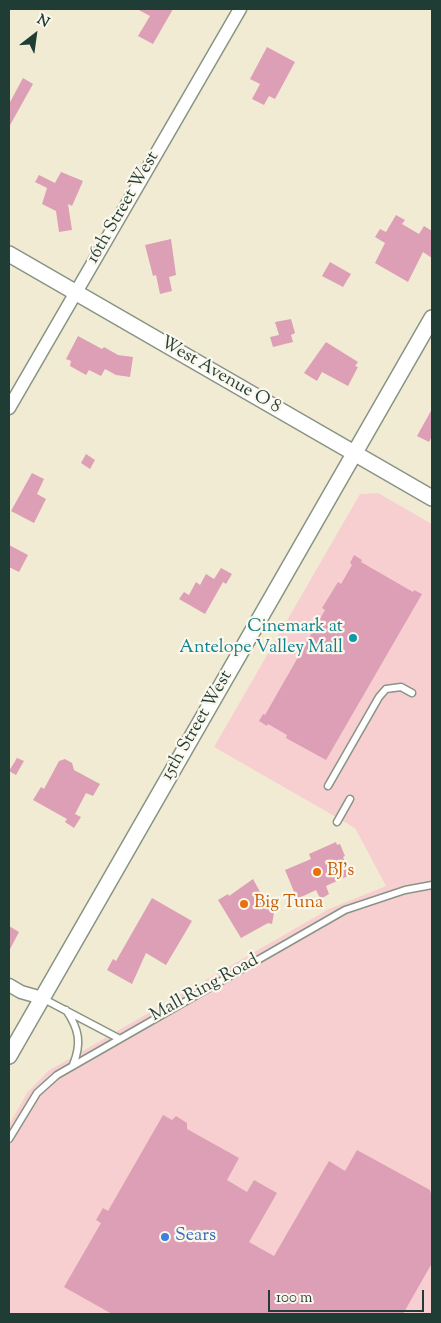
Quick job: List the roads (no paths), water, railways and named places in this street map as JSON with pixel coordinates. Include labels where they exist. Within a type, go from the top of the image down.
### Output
[{"type":"street","name":"16th Street West","points":[[9,408],[240,9]]},
{"type":"street","name":"West Avenue O 8","points":[[9,254],[432,498]]},
{"type":"street","name":"15th Street West","points":[[9,1056],[432,318]]},
{"type":"street","points":[[9,985],[21,992],[42,998]]},
{"type":"lane","points":[[328,786],[379,697],[386,689],[401,687],[412,693]]},
{"type":"lane","points":[[337,822],[350,799]]},
{"type":"lane","name":"Mall Ring Road","points":[[9,1139],[41,1088],[73,1065],[345,910],[405,890],[432,885]]},
{"type":"lane","points":[[42,998],[118,1038]]},
{"type":"lane","points":[[65,1009],[76,1024],[80,1040],[73,1065]]},
{"type":"place","name":"Cinemark at Antelope Valley Mall","points":[[353,638]]},
{"type":"place","name":"BJ's","points":[[317,872]]},
{"type":"place","name":"Big Tuna","points":[[244,904]]},
{"type":"place","name":"Sears","points":[[165,1237]]}]
